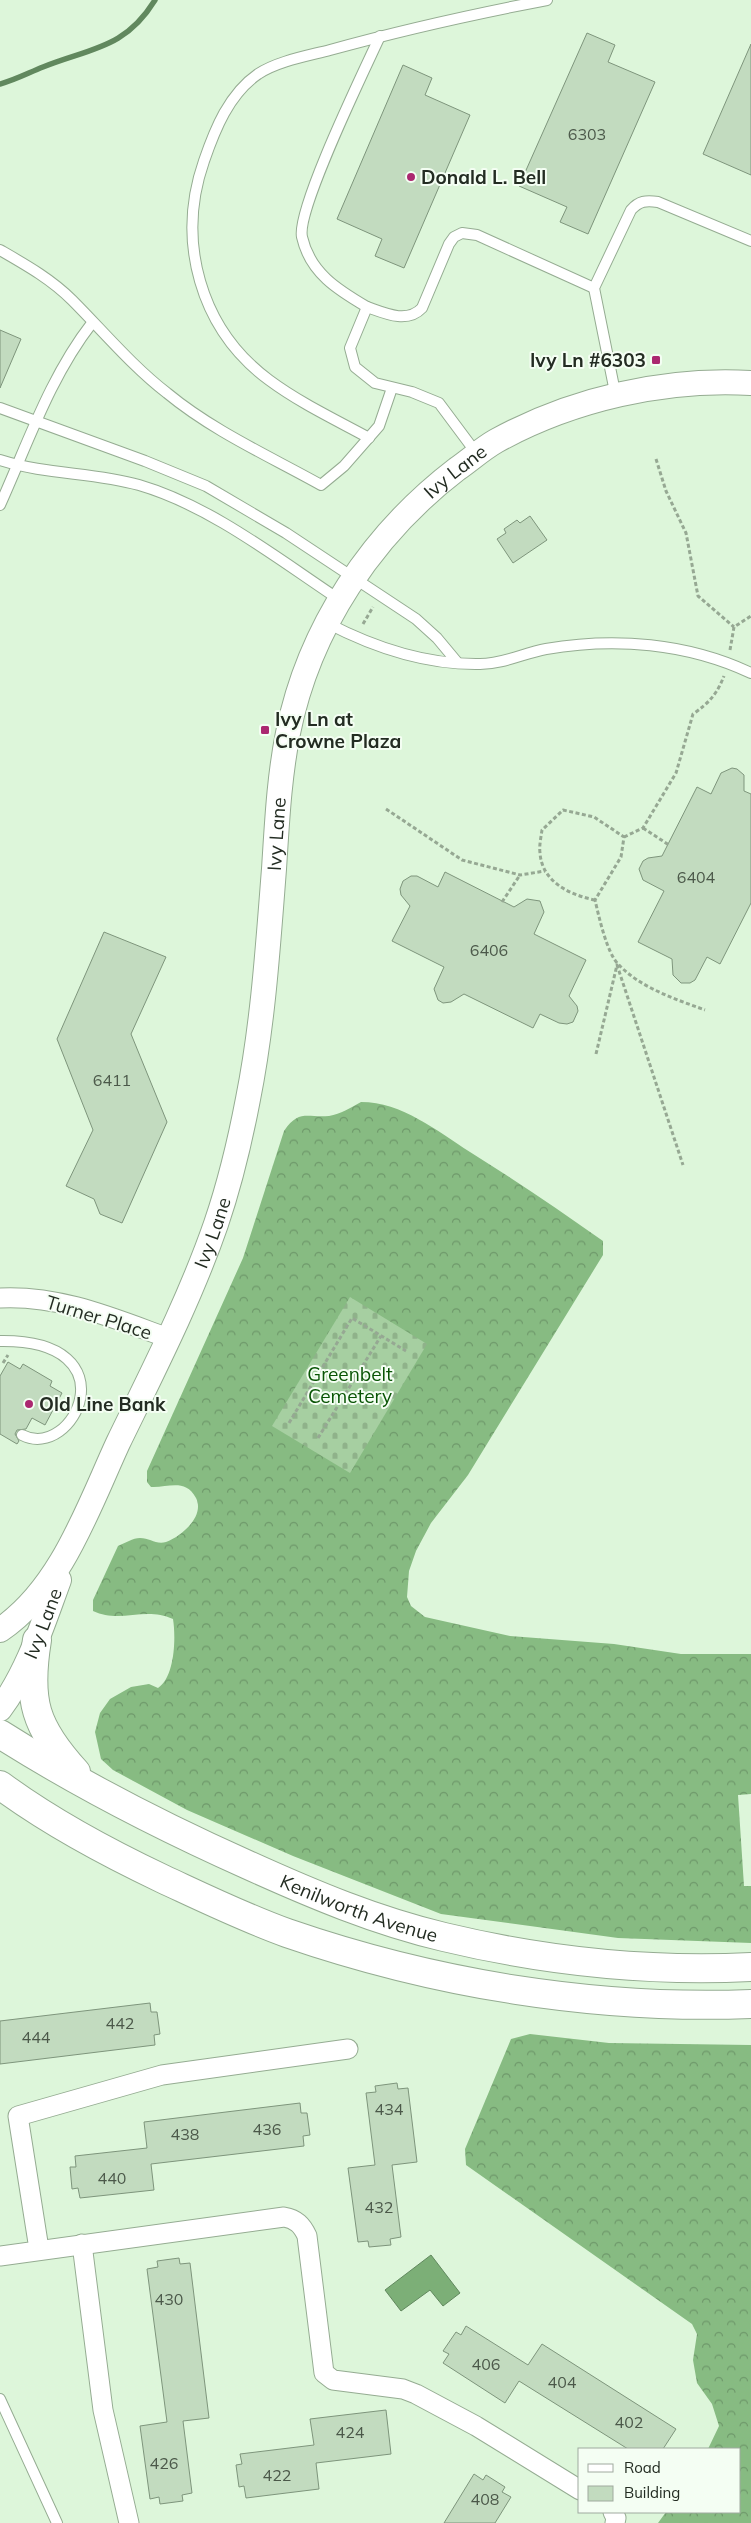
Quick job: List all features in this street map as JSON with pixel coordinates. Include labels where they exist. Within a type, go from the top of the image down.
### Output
[{"type":"main road","points":[[37,1640],[32,1665],[33,1694],[36,1711],[44,1731],[55,1748],[91,1788]]},
{"type":"main road","name":"Kenilworth Avenue","points":[[0,1734],[91,1788],[197,1842],[302,1889],[400,1925],[507,1951],[599,1964],[708,1969],[751,1967]]},
{"type":"main road","name":"Kenilworth Avenue","points":[[0,1786],[42,1814],[86,1839],[218,1905],[285,1932],[376,1961],[470,1982],[554,1995],[649,2003],[751,2004]]},
{"type":"street","name":"Ivy Lane","points":[[0,1709],[9,1697],[37,1640],[76,1534],[191,1289],[215,1226],[237,1152],[256,1059],[283,761],[295,704],[304,676],[327,623],[340,600],[353,578],[415,505],[494,442],[566,409],[639,391],[689,384],[751,383]]},
{"type":"street","name":"Turner Place","points":[[0,1298],[44,1299],[72,1305],[168,1338]]},
{"type":"street","name":"Ivy Lane","points":[[0,1630],[28,1607],[48,1582],[76,1534]]},
{"type":"street","points":[[39,2249],[18,2116],[162,2075],[348,2049]]},
{"type":"street","points":[[0,2256],[222,2224],[284,2217],[293,2219],[304,2228],[307,2236],[323,2366],[328,2378],[403,2389],[416,2394],[476,2426],[578,2489]]},
{"type":"street","points":[[82,2244],[103,2410],[129,2523]]},
{"type":"lane","points":[[369,438],[270,380],[239,350],[212,311],[200,283],[194,260],[192,218],[198,176],[213,136],[232,101],[248,82],[271,67],[380,36],[547,0]]},
{"type":"lane","points":[[380,36],[316,180],[306,208],[301,236],[315,268],[327,282],[367,307],[401,317],[412,316],[422,308],[449,244],[454,237],[462,232],[477,235],[594,288]]},
{"type":"lane","points":[[616,397],[594,288],[631,210],[638,203],[658,202],[751,241]]},
{"type":"lane","points":[[0,250],[37,271],[72,300],[92,323],[166,393],[193,412],[321,485],[344,466],[379,426],[392,388]]},
{"type":"lane","points":[[367,307],[350,348],[353,361],[360,373],[367,378],[392,388],[412,392],[439,403],[477,454]]},
{"type":"lane","points":[[0,505],[72,350],[92,323]]},
{"type":"lane","points":[[0,408],[145,461],[206,486],[286,533],[416,619],[437,638],[457,662]]},
{"type":"lane","points":[[0,460],[50,473],[122,481],[158,492],[189,505],[258,544],[340,600]]},
{"type":"lane","points":[[327,623],[351,636],[395,653],[417,659],[480,664],[496,663],[536,651],[583,643],[650,644],[689,651],[751,673]]},
{"type":"lane","points":[[0,1341],[27,1342],[43,1345],[68,1358],[78,1373],[81,1392],[79,1405],[64,1429],[52,1436],[35,1439],[22,1435]]},
{"type":"lane","points":[[0,2399],[57,2523]]},
{"type":"path","points":[[656,459],[666,491],[686,533],[698,596],[734,627]]},
{"type":"path","points":[[363,624],[373,606]]},
{"type":"path","points":[[624,838],[643,828],[676,772],[693,714],[705,706],[716,694],[728,664],[734,627],[751,616]]},
{"type":"path","points":[[386,809],[462,860],[520,875],[545,871]]},
{"type":"path","points":[[595,900],[574,896],[557,885],[545,871],[540,854],[542,830],[563,810],[594,817],[624,838]]},
{"type":"path","points":[[643,828],[669,845]]},
{"type":"path","points":[[624,838],[620,857],[595,900],[602,930],[618,964],[683,1166]]},
{"type":"path","points":[[502,902],[520,875]]},
{"type":"path","points":[[618,964],[646,986],[705,1010]]},
{"type":"path","points":[[596,1054],[618,964]]},
{"type":"path","points":[[289,1423],[352,1318],[406,1351]]},
{"type":"path","points":[[318,1438],[381,1336]]},
{"type":"green space","points":[[361,1102],[391,1107],[419,1119],[520,1184],[603,1241],[603,1255],[468,1475],[431,1523],[416,1551],[409,1571],[407,1597],[411,1606],[425,1617],[510,1636],[614,1644],[681,1654],[751,1654],[751,1794],[738,1795],[744,1886],[751,1886],[751,1943],[618,1938],[441,1914],[293,1856],[187,1810],[113,1770],[101,1759],[95,1732],[100,1713],[110,1699],[131,1687],[149,1684],[158,1688],[164,1683],[173,1656],[174,1627],[173,1619],[162,1615],[103,1615],[93,1611],[93,1600],[118,1546],[137,1538],[144,1538],[159,1543],[166,1542],[179,1535],[195,1518],[198,1505],[192,1492],[187,1488],[176,1485],[151,1487],[147,1482],[147,1471],[243,1258],[284,1131],[289,1124],[299,1117],[329,1116]]},
{"type":"green space","name":"Greenbelt Cemetery","points":[[350,1297],[427,1344],[350,1473],[272,1426]]},
{"type":"green space","points":[[530,2034],[609,2043],[751,2045],[751,2523],[658,2523],[665,2513],[741,2513],[741,2448],[708,2448],[719,2426],[712,2404],[697,2383],[693,2360],[697,2334],[692,2324],[466,2165],[465,2149],[511,2039]]},
{"type":"shaded area","points":[[431,2255],[460,2293],[443,2306],[430,2290],[401,2311],[385,2290]]},
{"type":"building","points":[[587,33],[615,45],[608,62],[655,82],[588,234],[560,222],[567,207],[519,186]]},
{"type":"building","points":[[751,44],[751,175],[703,154]]},
{"type":"building","points":[[403,65],[432,78],[425,95],[470,115],[404,268],[375,256],[382,239],[337,219]]},
{"type":"building","points":[[0,330],[21,339],[0,388]]},
{"type":"building","points":[[530,516],[547,540],[513,563],[497,539],[506,533],[504,529],[517,520],[520,523]]},
{"type":"building","points":[[732,768],[737,769],[744,775],[744,791],[751,794],[751,903],[720,964],[707,957],[695,980],[690,983],[681,983],[673,975],[672,959],[638,942],[664,891],[643,880],[639,869],[643,861],[648,858],[662,856],[697,787],[711,794],[721,773]]},
{"type":"building","points":[[445,872],[514,907],[527,899],[540,901],[544,912],[534,934],[586,960],[569,996],[577,1006],[578,1011],[573,1022],[567,1024],[559,1023],[540,1014],[533,1028],[464,994],[451,1002],[443,1003],[438,1000],[434,989],[444,967],[392,941],[410,906],[401,895],[400,889],[403,881],[411,876],[417,876],[438,887]]},
{"type":"building","points":[[104,932],[166,957],[131,1034],[167,1122],[122,1223],[100,1214],[94,1199],[66,1186],[93,1130],[57,1039]]},
{"type":"building","name":"Old Line Bank","points":[[8,1362],[20,1369],[23,1364],[52,1381],[50,1386],[62,1393],[45,1425],[32,1418],[26,1429],[17,1430],[15,1434],[19,1441],[17,1444],[0,1434],[0,1376]]},
{"type":"building","points":[[150,2003],[151,2012],[157,2012],[160,2034],[154,2035],[155,2045],[0,2064],[0,2021]]},
{"type":"building","points":[[397,2083],[398,2089],[408,2088],[417,2162],[392,2165],[401,2237],[390,2239],[391,2245],[369,2247],[368,2241],[358,2242],[348,2168],[375,2165],[366,2093],[376,2092],[375,2086]]},
{"type":"building","points":[[300,2103],[301,2113],[307,2113],[310,2135],[303,2136],[304,2146],[151,2164],[154,2190],[80,2198],[78,2188],[72,2189],[70,2167],[76,2167],[75,2156],[147,2148],[144,2122]]},
{"type":"building","points":[[179,2258],[180,2264],[190,2263],[209,2418],[183,2421],[192,2493],[182,2495],[183,2501],[160,2504],[159,2497],[150,2499],[140,2426],[167,2422],[147,2269],[158,2267],[157,2261]]},
{"type":"building","points":[[466,2326],[528,2365],[542,2344],[676,2429],[664,2448],[626,2448],[519,2381],[505,2403],[443,2363],[449,2354],[443,2351],[456,2332],[461,2335]]},
{"type":"building","points":[[386,2410],[391,2454],[316,2463],[319,2489],[246,2498],[244,2486],[239,2487],[236,2465],[242,2464],[240,2454],[314,2445],[310,2419]]},
{"type":"building","points":[[474,2474],[483,2480],[486,2475],[505,2487],[502,2492],[511,2497],[495,2523],[444,2523]]},
{"type":"waterway","points":[[0,84],[119,38],[144,16],[155,0]]},
{"type":"place","name":"Donald L. Bell","points":[[411,177]]},
{"type":"place","name":"Ivy Ln #6303","points":[[656,360]]},
{"type":"place","name":"Ivy Ln at Crowne Plaza","points":[[265,730]]},
{"type":"place","name":"Old Line Bank","points":[[29,1404]]}]
